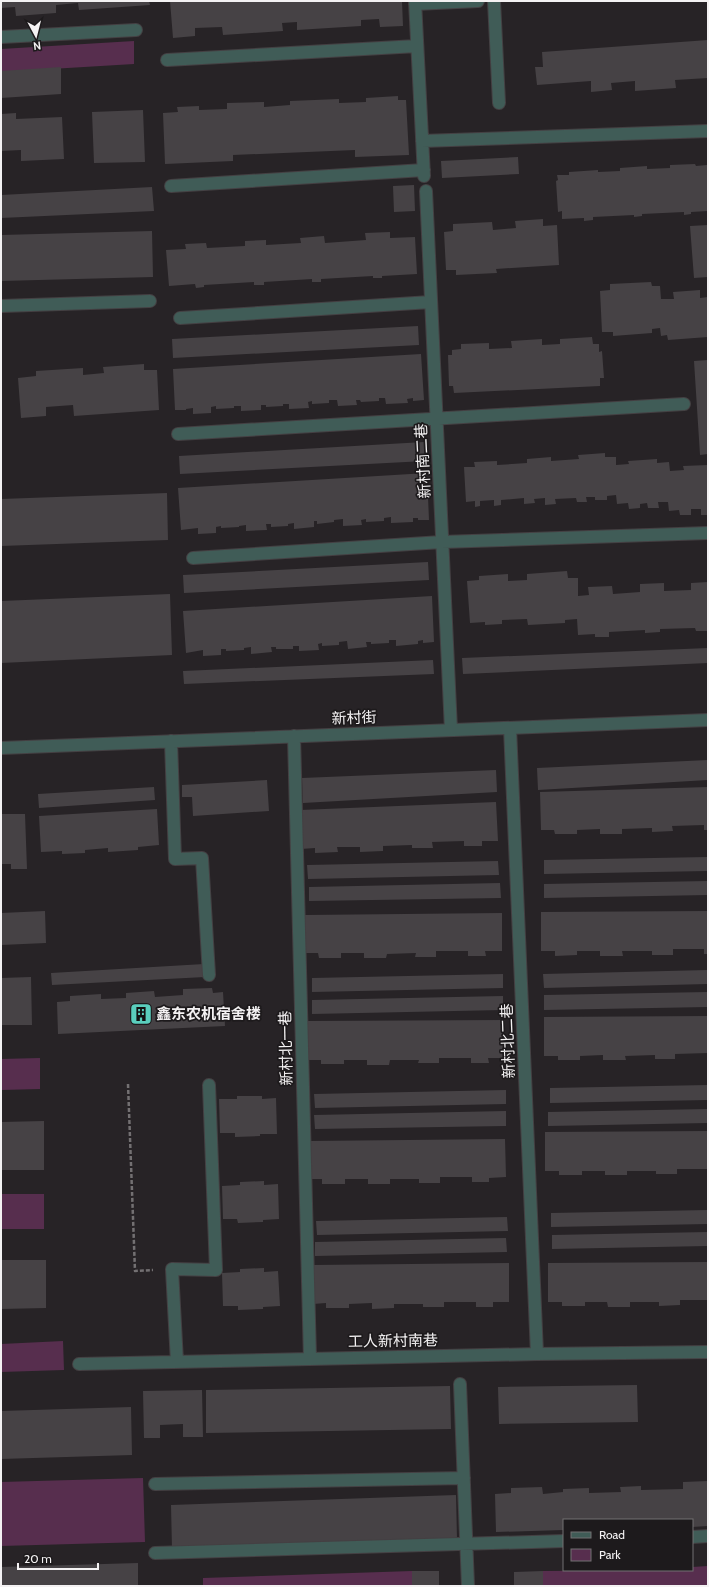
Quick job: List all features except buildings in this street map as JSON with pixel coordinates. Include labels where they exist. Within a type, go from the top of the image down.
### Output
[{"type":"street","points":[[172,186],[424,173],[415,2],[478,1]]},
{"type":"street","points":[[494,1],[499,103]]},
{"type":"street","points":[[1,38],[136,30]]},
{"type":"street","points":[[167,60],[417,46]]},
{"type":"street","points":[[422,141],[708,131]]},
{"type":"street","name":"新村南二巷","points":[[426,191],[451,730]]},
{"type":"street","points":[[1,306],[150,301]]},
{"type":"street","points":[[180,318],[431,302]]},
{"type":"street","points":[[178,434],[684,404]]},
{"type":"street","points":[[193,558],[442,542],[708,533]]},
{"type":"street","name":"新村街","points":[[1,748],[708,720]]},
{"type":"street","name":"新村北二巷","points":[[510,728],[537,1354]]},
{"type":"street","name":"新村北一巷","points":[[294,736],[310,1359]]},
{"type":"street","points":[[171,741],[175,859],[202,858],[209,975]]},
{"type":"street","points":[[177,1362],[172,1270],[216,1270],[209,1085]]},
{"type":"street","name":"工人新村南巷","points":[[79,1364],[537,1354],[708,1352]]},
{"type":"street","points":[[460,1384],[468,1586]]},
{"type":"street","points":[[155,1484],[464,1478]]},
{"type":"street","points":[[693,1537],[708,1536]]},
{"type":"street","points":[[155,1553],[563,1541]]},
{"type":"path","points":[[128,1084],[135,1271],[172,1270]]},
{"type":"green space","points":[[134,41],[134,64],[1,72],[1,49]]},
{"type":"green space","points":[[40,1058],[40,1089],[1,1090],[1,1059]]},
{"type":"green space","points":[[1,1194],[44,1194],[44,1229],[1,1229]]},
{"type":"green space","points":[[63,1341],[64,1370],[1,1372],[1,1344]]},
{"type":"green space","points":[[143,1478],[145,1542],[1,1546],[1,1482]]},
{"type":"green space","points":[[708,1566],[708,1586],[543,1586],[543,1571],[693,1571],[693,1567]]},
{"type":"green space","points":[[412,1571],[412,1586],[203,1586],[203,1578]]},
{"type":"place","name":"鑫东农机宿舍楼","points":[[141,1014]]}]
